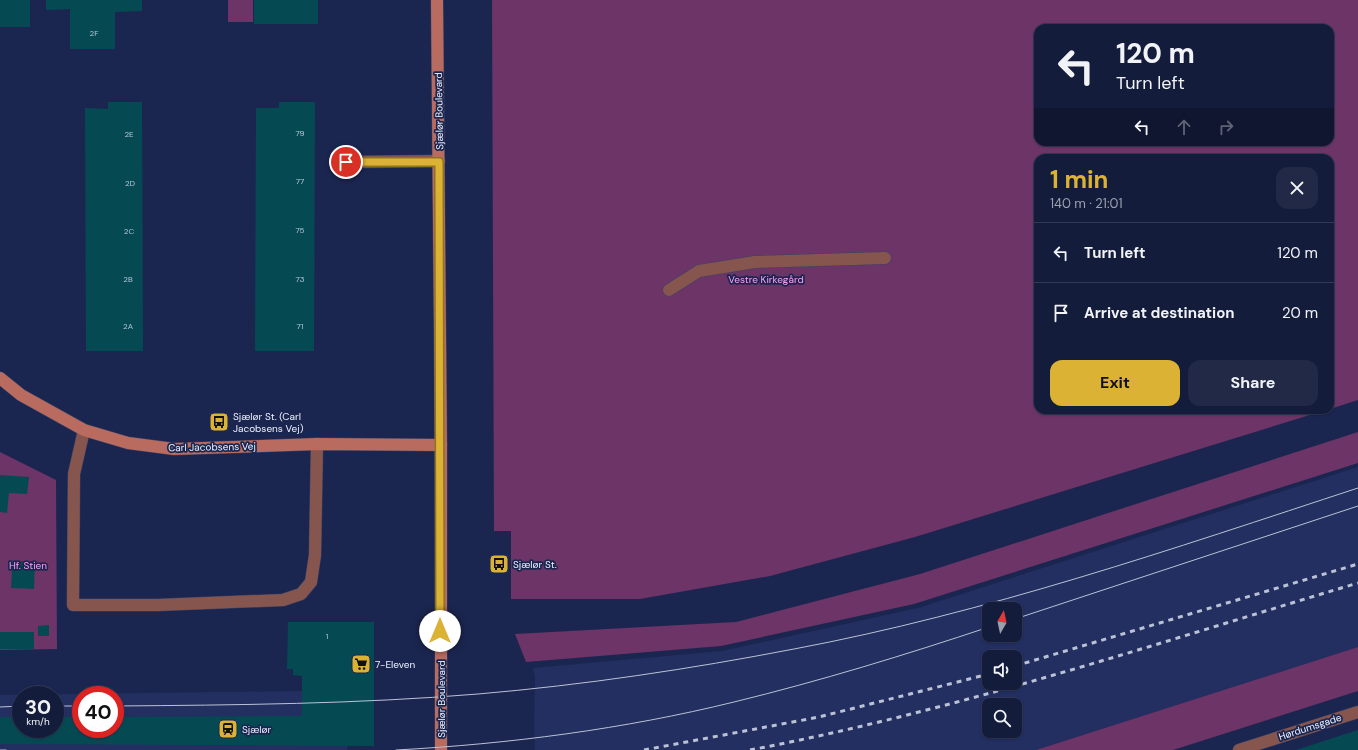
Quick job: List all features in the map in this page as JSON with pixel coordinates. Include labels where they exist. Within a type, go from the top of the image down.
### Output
[{"type":"street","name":"Sjælør Boulevard","points":[[438,0],[441,444],[441,750]]},
{"type":"street","points":[[346,162],[439,162]]},
{"type":"street","points":[[669,290],[699,270],[755,262],[885,258]]},
{"type":"street","name":"Carl Jacobsens Vej","points":[[0,378],[21,395],[84,430],[128,443],[174,448],[317,444],[441,444]]},
{"type":"street","points":[[84,430],[74,474],[73,605],[166,605],[283,600],[301,594],[311,582],[315,555],[317,444]]},
{"type":"street","name":"Hørdumsgade","points":[[1239,750],[1358,712]]},
{"type":"shaded area","points":[[1358,467],[1358,647],[1036,750],[535,750],[535,677],[533,668],[722,651],[918,608]]},
{"type":"shaded area","points":[[302,691],[302,716],[348,714],[347,750],[0,750],[0,695],[12,695],[12,738],[64,738],[64,694],[72,694],[72,738],[124,738],[124,693]]},
{"type":"green space","points":[[228,0],[253,0],[253,22],[228,22]]},
{"type":"green space","name":"Vestre Kirkegård","points":[[492,0],[1358,0],[1358,400],[1334,408],[1334,154],[1034,154],[1034,414],[1313,414],[915,537],[770,576],[640,599],[511,599],[511,531],[494,531]]},
{"type":"green space","points":[[1358,432],[1358,463],[914,604],[721,646],[526,662],[515,634],[736,622],[920,574]]},
{"type":"green space","name":"Hf. Stien","points":[[0,452],[56,480],[57,649],[0,650]]},
{"type":"green space","points":[[1358,647],[1358,691],[1173,750],[1036,750]]},
{"type":"building","points":[[0,0],[30,0],[30,27],[0,27]]},
{"type":"building","points":[[46,0],[142,0],[142,11],[115,12],[115,49],[70,49],[70,9],[46,10]]},
{"type":"building","points":[[254,0],[318,0],[318,24],[254,24]]},
{"type":"building","points":[[108,102],[142,102],[143,351],[86,351],[85,108],[108,109]]},
{"type":"building","points":[[279,102],[315,102],[314,351],[255,351],[256,108],[279,108]]},
{"type":"building","points":[[0,475],[29,477],[27,494],[9,493],[7,513],[0,512]]},
{"type":"building","points":[[20,561],[35,562],[34,589],[11,588],[12,569],[19,569]]},
{"type":"building","points":[[288,622],[374,622],[374,746],[0,744],[0,717],[12,717],[12,738],[64,738],[64,717],[72,717],[72,738],[124,738],[124,717],[302,716],[302,676],[293,675],[293,669],[287,669]]},
{"type":"building","points":[[49,625],[49,636],[38,636],[38,626]]},
{"type":"building","points":[[0,632],[34,632],[34,649],[0,649]]},
{"type":"building","points":[[1358,730],[1358,750],[1296,750]]},
{"type":"tram line","points":[[124,706],[387,700],[478,694],[637,676],[716,663],[866,634],[1008,598],[1078,578],[1358,488]]},
{"type":"tram line","points":[[1022,617],[1358,506]]},
{"type":"tram line","points":[[396,750],[481,744],[566,734],[693,712],[830,676],[982,629]]},
{"type":"tram line","points":[[0,707],[12,706]]},
{"type":"tram line","points":[[64,706],[72,706]]},
{"type":"tram line","points":[[0,750],[6,750]]},
{"type":"railway","points":[[1022,664],[1358,564]]},
{"type":"railway","points":[[750,750],[904,716],[980,696],[1132,652],[1358,583]]},
{"type":"railway","points":[[644,750],[819,717],[982,676]]},
{"type":"place","name":"Sjælør St. (Carl Jacobsens Vej)","points":[[219,422]]},
{"type":"place","name":"Sjælør St.","points":[[499,564]]},
{"type":"place","name":"7-Eleven","points":[[361,664]]},
{"type":"place","name":"Sjælør","points":[[228,729]]},
{"type":"route","points":[[346,162],[439,162],[441,444],[440,631]]}]
